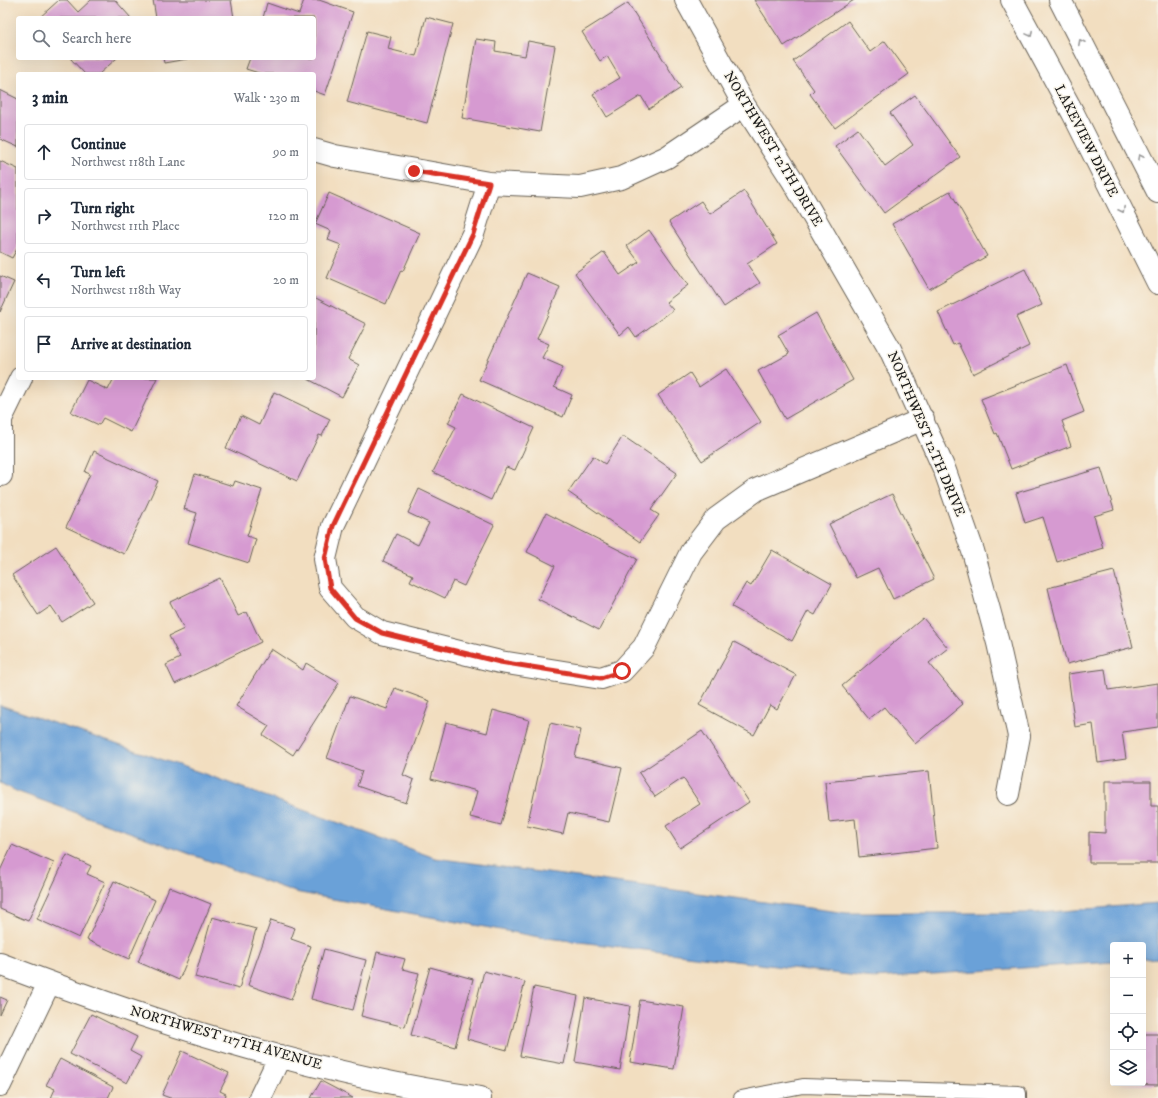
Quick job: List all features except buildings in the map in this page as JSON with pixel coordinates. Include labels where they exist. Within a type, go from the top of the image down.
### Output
[{"type":"street","name":"NORTHWEST 12TH DRIVE","points":[[686,0],[744,105],[793,182],[890,348],[945,471],[974,551],[1019,736],[1008,794]]},
{"type":"street","name":"LAKEVIEW DRIVE","points":[[1012,0],[1073,113],[1158,283]]},
{"type":"street","points":[[1060,0],[1158,192]]},
{"type":"street","points":[[316,151],[335,156],[489,183],[580,186],[621,178],[667,157],[744,105]]},
{"type":"street","points":[[489,183],[473,234],[333,526],[325,559],[330,588],[355,618],[382,633],[500,662],[601,678],[622,671],[644,647],[691,552],[716,518],[756,490],[923,419]]},
{"type":"street","points":[[1,475],[1,419],[20,380]]},
{"type":"street","name":"NORTHWEST 117TH AVENUE","points":[[0,964],[49,983],[151,1018],[280,1056],[432,1091],[480,1098]]},
{"type":"street","points":[[0,1085],[49,983]]},
{"type":"street","points":[[260,1098],[280,1056]]},
{"type":"lane","points":[[742,1098],[803,1086],[1019,1093],[1019,1098]]},
{"type":"water","points":[[0,705],[199,772],[435,858],[847,913],[1039,913],[1158,903],[1158,958],[1146,959],[1146,942],[1110,942],[1110,962],[873,978],[539,937],[295,892],[16,791],[0,783]]},
{"type":"route","points":[[414,171],[489,183],[473,234],[333,526],[325,559],[330,588],[355,618],[382,633],[500,662],[601,678],[622,671]]}]
